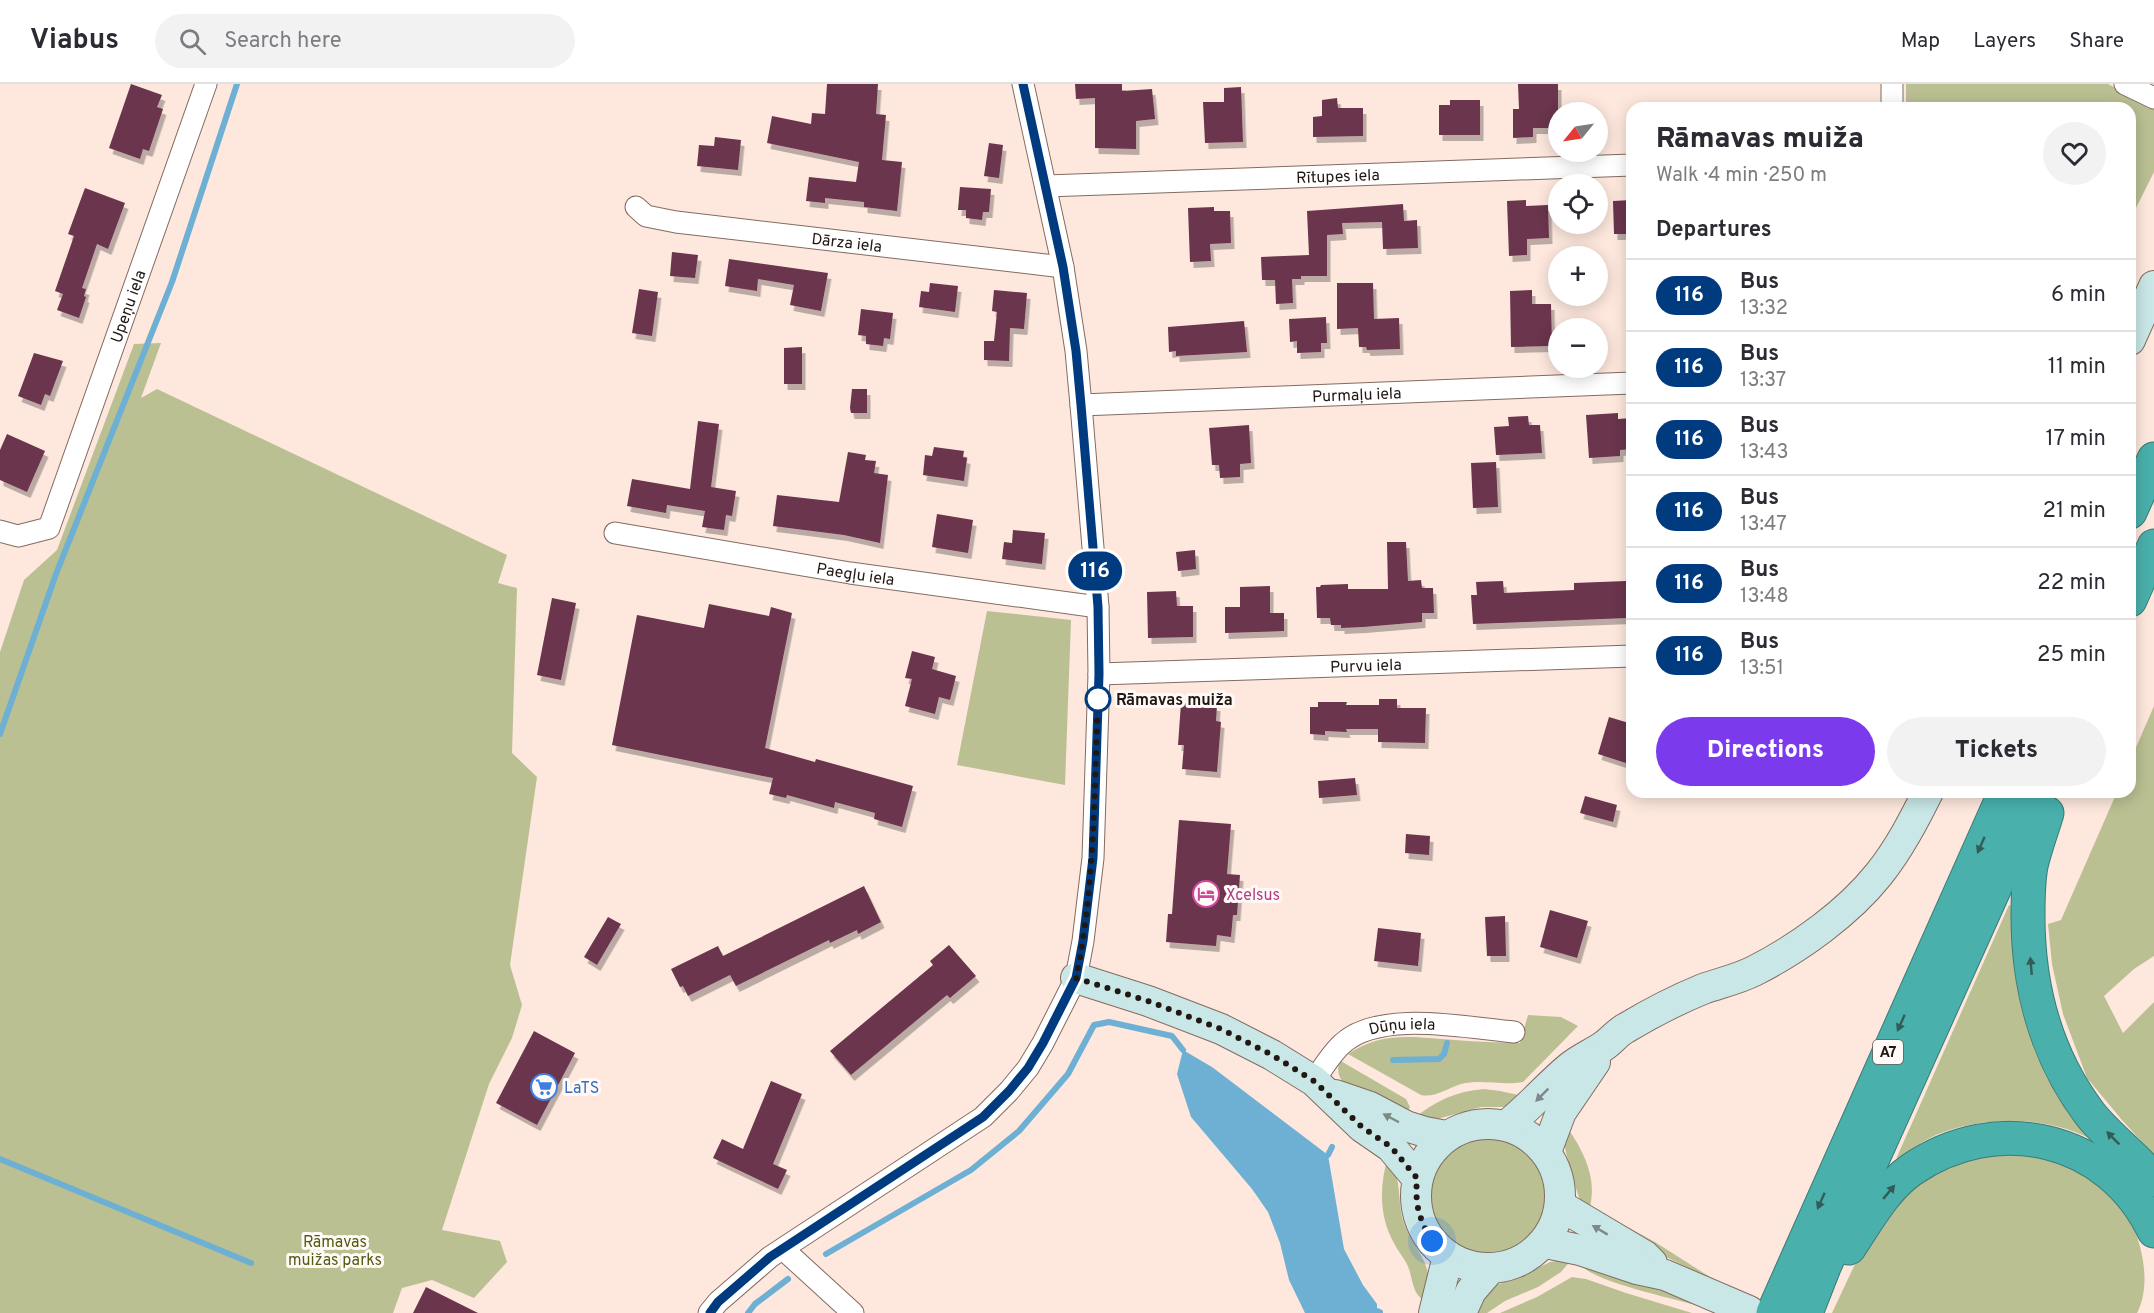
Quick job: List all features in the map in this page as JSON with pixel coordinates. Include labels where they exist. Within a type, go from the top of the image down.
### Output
[{"type":"highway","points":[[2136,500],[2154,459]]},
{"type":"highway","points":[[2136,586],[2154,546]]},
{"type":"highway","name":"A7","points":[[1761,1312],[2002,798]]},
{"type":"highway","name":"A7","points":[[1806,1313],[1824,1267],[2035,798]]},
{"type":"highway","points":[[2051,798],[2031,867],[2028,899],[2031,976],[2043,1026],[2072,1088],[2092,1116],[2154,1180]]},
{"type":"highway","points":[[1824,1267],[1846,1251],[1888,1192],[1909,1171],[1940,1152],[1983,1140],[2010,1137],[2035,1139],[2067,1148],[2106,1170],[2121,1184],[2148,1217],[2154,1231]]},
{"type":"main road","points":[[2136,326],[2154,286]]},
{"type":"main road","points":[[1546,1152],[1561,1112],[1604,1046],[1622,1029],[1704,989],[1752,972],[1790,951],[1818,930],[1852,903],[1879,874],[1914,820],[1925,798]]},
{"type":"main road","points":[[1076,978],[1148,1001],[1221,1029],[1272,1055],[1320,1087],[1362,1127],[1391,1147],[1417,1178]]},
{"type":"main road","points":[[1507,1125],[1526,1111],[1568,1068],[1584,1056],[1604,1046]]},
{"type":"main road","points":[[1320,1087],[1370,1107],[1406,1126],[1446,1136]]},
{"type":"main road","points":[[1486,1122],[1507,1125],[1528,1136],[1546,1152],[1558,1178],[1561,1206],[1554,1230],[1546,1243],[1531,1256],[1512,1265],[1491,1269],[1469,1266],[1448,1256],[1432,1241],[1421,1221],[1416,1200],[1417,1178],[1436,1145],[1446,1136],[1470,1124],[1486,1122]]},
{"type":"main road","points":[[1561,1206],[1645,1256],[1665,1275]]},
{"type":"main road","points":[[1546,1243],[1580,1250],[1637,1269],[1665,1275],[1761,1312]]},
{"type":"main road","points":[[1434,1313],[1448,1256]]},
{"type":"main road","points":[[1461,1313],[1471,1291],[1491,1269]]},
{"type":"street","name":"Upeņu iela","points":[[0,531],[18,536],[49,528],[206,84]]},
{"type":"street","points":[[710,1313],[718,1302],[770,1257],[983,1117],[1028,1068],[1060,1012],[1076,978],[1093,858],[1099,674],[1098,607],[1076,351],[1063,267],[1023,84]]},
{"type":"street","points":[[1892,84],[1892,102]]},
{"type":"street","points":[[2125,84],[2154,98]]},
{"type":"street","name":"Rītupes iela","points":[[1046,186],[1626,165]]},
{"type":"street","name":"Dārza iela","points":[[636,207],[646,216],[676,222],[1063,267]]},
{"type":"street","name":"Purmaļu iela","points":[[1081,405],[1626,383]]},
{"type":"street","name":"Paegļu iela","points":[[615,533],[850,573],[1098,607]]},
{"type":"street","name":"Purvu iela","points":[[1099,674],[1626,656]]},
{"type":"street","name":"Dūņu iela","points":[[1320,1087],[1342,1044],[1356,1034],[1377,1027],[1412,1023],[1514,1032]]},
{"type":"street","points":[[783,1250],[853,1313]]},
{"type":"green space","points":[[1906,84],[2108,84],[2154,108],[2154,172],[2136,208],[2136,102],[1906,102]]},
{"type":"green space","name":"Rāmavas muižas parks","points":[[161,343],[141,398],[157,389],[507,555],[498,583],[517,588],[512,753],[537,777],[510,965],[522,1005],[512,1038],[489,1084],[442,1230],[500,1241],[507,1262],[474,1298],[432,1280],[402,1288],[393,1313],[0,1313],[0,652],[24,580],[57,550],[134,344]]},
{"type":"green space","points":[[987,611],[1071,620],[1065,785],[957,765]]},
{"type":"green space","points":[[2154,706],[2154,956],[2134,969],[2104,996],[2123,1033],[2154,1002],[2154,1155],[2087,1078],[2063,1014],[2052,964],[2048,924],[2061,920],[2114,798],[2136,798],[2136,747]]},
{"type":"green space","points":[[2009,905],[2013,907],[2013,950],[2023,1007],[2098,1143],[2060,1127],[2018,1121],[1997,1121],[1955,1128],[1936,1135],[1896,1159]]},
{"type":"green space","points":[[1528,1015],[1561,1017],[1578,1026],[1523,1082],[1461,1084],[1426,1096],[1348,1054],[1375,1041],[1400,1037],[1520,1043]]},
{"type":"green space","points":[[1339,1060],[1406,1099],[1410,1107],[1405,1117],[1343,1082],[1338,1071]]},
{"type":"green space","points":[[1484,1089],[1528,1097],[1503,1107],[1481,1107],[1434,1120],[1413,1119],[1446,1098]]},
{"type":"green space","points":[[1564,1123],[1583,1154],[1591,1177],[1591,1201],[1588,1213],[1578,1195],[1567,1155]]},
{"type":"green space","points":[[1488,1138],[1510,1143],[1529,1155],[1541,1174],[1546,1196],[1541,1218],[1529,1237],[1510,1249],[1488,1254],[1466,1249],[1447,1237],[1435,1218],[1430,1196],[1435,1174],[1447,1155],[1466,1143]]},
{"type":"green space","points":[[1990,1150],[2054,1157],[2086,1176],[2116,1198],[2132,1224],[2142,1254],[2144,1286],[2137,1313],[1832,1313],[1855,1264],[1876,1227],[1924,1177]]},
{"type":"green space","points":[[1388,1157],[1398,1185],[1406,1229],[1426,1265],[1428,1286],[1426,1301],[1418,1296],[1414,1288],[1408,1266],[1390,1235],[1383,1213],[1382,1190]]},
{"type":"green space","points":[[1601,1217],[1609,1217],[1655,1242],[1721,1284],[1622,1235]]},
{"type":"green space","points":[[1573,1258],[1561,1272],[1538,1287],[1505,1301],[1487,1313],[1467,1313],[1493,1286],[1520,1277],[1550,1262]]},
{"type":"green space","points":[[1592,1262],[1703,1307],[1620,1284],[1590,1272],[1582,1266]]},
{"type":"green space","points":[[1572,1277],[1586,1279],[1692,1313],[1500,1313],[1537,1297]]},
{"type":"water","points":[[1183,1050],[1212,1067],[1328,1155],[1344,1249],[1363,1285],[1377,1304],[1377,1313],[1305,1313],[1289,1280],[1280,1243],[1268,1212],[1252,1189],[1191,1117],[1177,1074]]},
{"type":"building","points":[[131,84],[162,95],[157,107],[163,109],[149,151],[143,149],[140,159],[109,148]]},
{"type":"building","points":[[827,84],[878,84],[876,114],[886,115],[882,160],[902,162],[897,211],[864,207],[864,202],[825,198],[825,203],[806,201],[809,177],[856,182],[859,162],[767,143],[772,116],[811,124],[812,113],[825,114]]},
{"type":"building","points":[[1075,84],[1122,84],[1122,91],[1152,89],[1155,119],[1136,121],[1136,149],[1095,148],[1095,98],[1076,99]]},
{"type":"building","points":[[1518,84],[1558,84],[1558,102],[1548,102],[1548,128],[1533,128],[1533,137],[1513,138],[1513,109],[1519,109]]},
{"type":"building","points":[[1241,87],[1243,142],[1205,143],[1203,102],[1224,102],[1224,88]]},
{"type":"building","points":[[1337,98],[1338,108],[1363,108],[1363,136],[1313,137],[1313,117],[1322,116],[1322,100]]},
{"type":"building","points":[[1450,100],[1480,100],[1480,135],[1439,135],[1439,105],[1450,105]]},
{"type":"building","points":[[715,137],[741,140],[738,170],[697,166],[699,145],[714,146]]},
{"type":"building","points":[[989,143],[1003,145],[999,178],[984,176]]},
{"type":"building","points":[[960,187],[991,189],[989,212],[983,212],[982,220],[966,218],[966,210],[958,210]]},
{"type":"building","points":[[85,188],[125,203],[108,249],[97,244],[82,288],[86,289],[84,296],[86,297],[79,318],[57,310],[63,294],[55,291],[74,236],[68,234]]},
{"type":"building","points":[[1526,200],[1526,206],[1548,205],[1549,238],[1527,239],[1527,255],[1509,256],[1507,201]]},
{"type":"building","points":[[1626,200],[1626,234],[1614,234],[1613,201]]},
{"type":"building","points":[[1403,204],[1404,221],[1417,220],[1418,248],[1383,249],[1382,222],[1342,223],[1343,234],[1327,235],[1327,276],[1301,276],[1301,279],[1292,279],[1293,303],[1276,304],[1275,280],[1262,280],[1261,257],[1309,255],[1307,211]]},
{"type":"building","points":[[1214,207],[1214,211],[1230,211],[1231,243],[1210,244],[1211,261],[1190,262],[1188,208]]},
{"type":"building","points":[[672,252],[698,255],[695,278],[670,276]]},
{"type":"building","points":[[729,259],[828,273],[821,311],[790,305],[794,285],[758,279],[757,291],[725,286]]},
{"type":"building","points":[[930,283],[958,286],[955,312],[919,307],[921,291],[929,292]]},
{"type":"building","points":[[1337,283],[1373,283],[1374,319],[1399,318],[1400,349],[1367,350],[1366,347],[1359,347],[1358,328],[1337,329]]},
{"type":"building","points":[[639,289],[658,292],[652,336],[632,333]]},
{"type":"building","points":[[994,290],[1027,293],[1024,329],[1010,328],[1009,361],[984,360],[984,341],[994,341],[997,312],[992,311]]},
{"type":"building","points":[[1532,290],[1532,304],[1551,306],[1551,318],[1548,318],[1548,346],[1511,347],[1510,291]]},
{"type":"building","points":[[861,309],[893,313],[890,339],[884,338],[883,346],[866,344],[866,336],[858,335]]},
{"type":"building","points":[[1326,317],[1327,343],[1321,343],[1321,352],[1297,353],[1297,341],[1290,342],[1289,319]]},
{"type":"building","points":[[1244,321],[1247,352],[1176,356],[1176,351],[1169,352],[1168,327]]},
{"type":"building","points":[[802,347],[802,384],[784,384],[784,348]]},
{"type":"building","points":[[34,353],[63,361],[50,396],[45,394],[41,405],[18,396]]},
{"type":"building","points":[[852,389],[867,389],[867,413],[851,413]]},
{"type":"building","points":[[1618,413],[1618,419],[1626,418],[1626,450],[1620,450],[1620,456],[1589,458],[1586,415]]},
{"type":"building","points":[[1528,416],[1529,425],[1540,425],[1542,453],[1496,455],[1494,427],[1509,426],[1508,417]]},
{"type":"building","points":[[698,421],[719,424],[711,487],[736,491],[732,516],[726,515],[724,530],[702,527],[705,511],[667,505],[666,513],[627,506],[632,479],[690,489]]},
{"type":"building","points":[[1249,425],[1251,463],[1240,464],[1240,477],[1220,478],[1219,465],[1212,465],[1209,428]]},
{"type":"building","points":[[7,434],[45,451],[27,492],[0,480],[0,450]]},
{"type":"building","points":[[934,447],[964,451],[963,457],[967,458],[964,481],[923,475],[925,455],[932,456]]},
{"type":"building","points":[[848,452],[866,455],[865,460],[876,461],[874,473],[888,475],[880,543],[844,535],[773,526],[777,495],[839,502]]},
{"type":"building","points":[[1496,462],[1498,507],[1473,508],[1471,463]]},
{"type":"building","points":[[937,514],[973,520],[968,553],[932,547]]},
{"type":"building","points":[[1013,530],[1045,533],[1042,564],[1002,559],[1004,542],[1012,543]]},
{"type":"building","points":[[1387,542],[1406,542],[1408,581],[1421,580],[1422,588],[1433,588],[1434,613],[1422,613],[1422,622],[1341,628],[1341,625],[1331,625],[1330,618],[1317,618],[1316,587],[1348,584],[1348,589],[1388,589]]},
{"type":"building","points":[[1195,550],[1196,569],[1178,571],[1176,552]]},
{"type":"building","points":[[1503,581],[1504,593],[1574,590],[1574,583],[1626,581],[1626,618],[1473,624],[1471,595],[1477,595],[1476,582]]},
{"type":"building","points":[[1270,586],[1270,613],[1284,613],[1284,631],[1225,633],[1225,607],[1240,607],[1240,587]]},
{"type":"building","points":[[1176,591],[1177,606],[1193,606],[1193,637],[1148,638],[1147,592]]},
{"type":"building","points":[[552,598],[576,603],[561,680],[537,675]]},
{"type":"building","points":[[709,604],[769,616],[771,607],[792,613],[765,748],[815,762],[816,759],[913,786],[902,827],[874,819],[875,813],[835,802],[834,808],[787,795],[786,798],[769,794],[773,778],[612,745],[637,615],[704,628]]},
{"type":"building","points":[[912,651],[935,657],[932,669],[956,676],[950,700],[939,697],[935,714],[905,706],[912,679],[905,678]]},
{"type":"building","points":[[1379,699],[1397,699],[1397,708],[1426,708],[1425,743],[1378,742],[1378,729],[1346,729],[1347,732],[1325,731],[1325,735],[1310,734],[1310,707],[1318,707],[1318,702],[1379,705]]},
{"type":"building","points":[[1181,703],[1217,705],[1216,721],[1221,722],[1217,772],[1182,769],[1184,745],[1178,745]]},
{"type":"building","points":[[1609,717],[1626,722],[1626,763],[1598,754]]},
{"type":"building","points":[[1355,778],[1357,795],[1319,798],[1318,781]]},
{"type":"building","points":[[1585,796],[1617,805],[1613,822],[1580,813]]},
{"type":"building","name":"Xcelsus","points":[[1179,820],[1231,824],[1227,874],[1240,875],[1237,915],[1233,915],[1231,937],[1217,935],[1216,946],[1166,942],[1168,914],[1172,914]]},
{"type":"building","points":[[1406,834],[1430,836],[1429,855],[1405,853]]},
{"type":"building","points":[[864,886],[881,922],[858,934],[857,930],[830,943],[829,940],[736,986],[730,975],[688,996],[683,986],[680,987],[671,969],[718,946],[723,956]]},
{"type":"building","points":[[1550,910],[1588,921],[1577,958],[1540,947]]},
{"type":"building","points":[[1505,916],[1506,956],[1487,956],[1485,917]]},
{"type":"building","points":[[608,917],[621,924],[597,965],[584,957]]},
{"type":"building","points":[[1378,928],[1421,933],[1418,966],[1374,961]]},
{"type":"building","points":[[949,945],[976,976],[950,998],[947,995],[851,1075],[830,1051],[933,965],[930,961]]},
{"type":"building","points":[[534,1031],[575,1053],[537,1125],[496,1103]]},
{"type":"building","points":[[771,1081],[802,1094],[773,1164],[787,1170],[778,1189],[713,1158],[722,1139],[743,1149]]},
{"type":"building","points":[[426,1287],[478,1313],[413,1313]]},
{"type":"waterway","points":[[0,734],[56,574],[172,282],[237,84]]},
{"type":"waterway","points":[[826,1254],[971,1170],[1019,1131],[1068,1074],[1094,1025],[1109,1022],[1172,1036],[1183,1050]]},
{"type":"waterway","points":[[1393,1060],[1439,1059],[1444,1054],[1447,1043]]},
{"type":"waterway","points":[[1328,1155],[1332,1147]]},
{"type":"waterway","points":[[0,1159],[251,1263]]},
{"type":"waterway","points":[[748,1313],[755,1304],[788,1279]]},
{"type":"bus line","name":"116","points":[[710,1313],[718,1302],[770,1257],[983,1117],[1028,1068],[1076,978],[1093,858],[1099,674],[1098,607],[1076,351],[1063,267],[1023,84]]},
{"type":"place","name":"Rāmavas muiža","points":[[1098,699]]},
{"type":"place","name":"Xcelsus","points":[[1206,894]]},
{"type":"place","name":"LaTS","points":[[544,1087]]},
{"type":"route","points":[[1098,699],[1093,858],[1076,978],[1148,1001],[1221,1029],[1272,1055],[1314,1081],[1362,1127],[1391,1147],[1417,1178],[1416,1200],[1421,1221],[1432,1241]]}]
